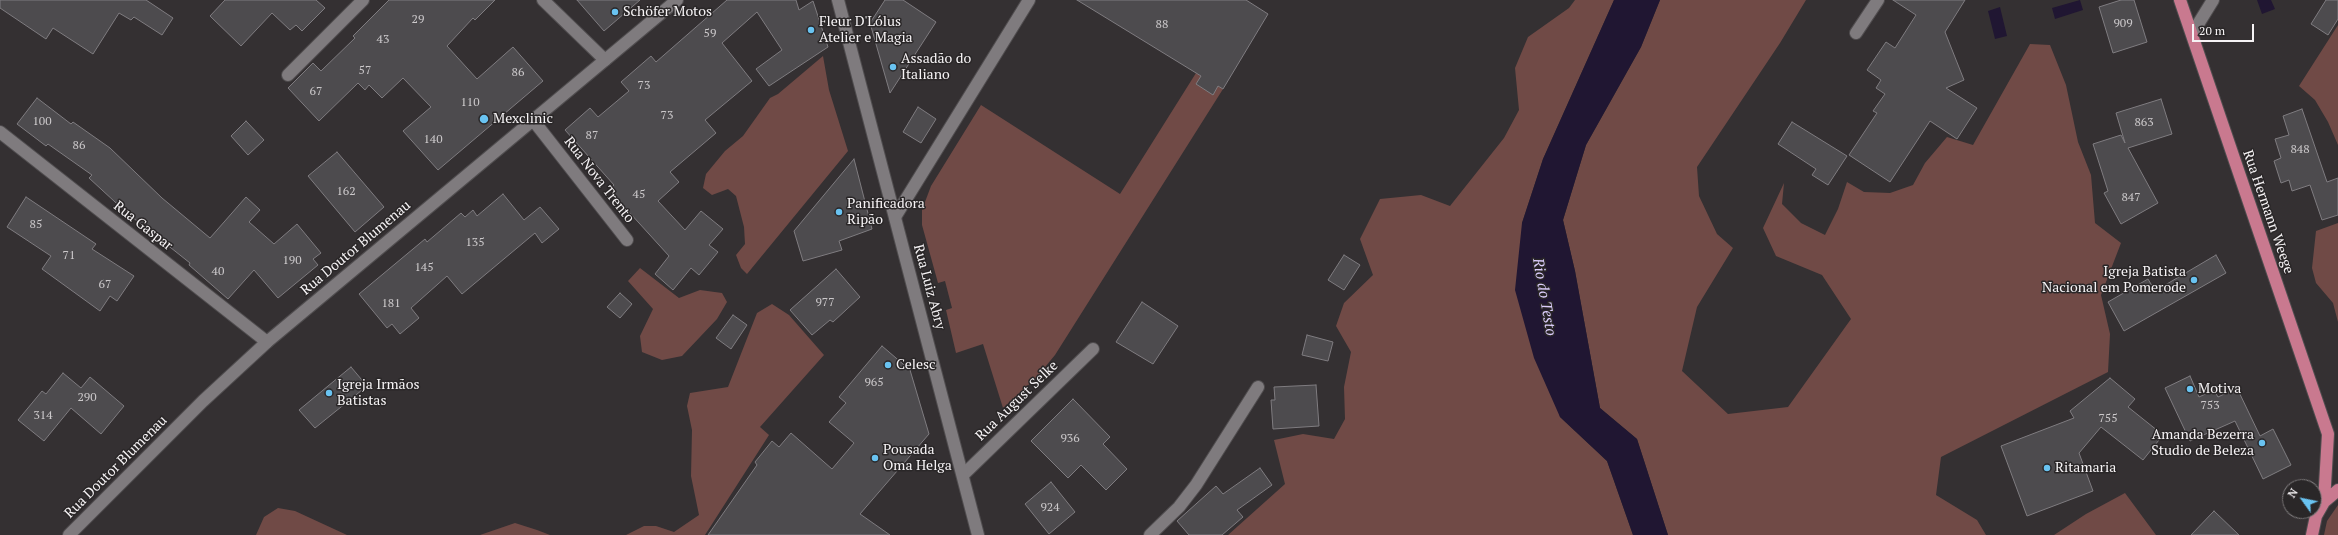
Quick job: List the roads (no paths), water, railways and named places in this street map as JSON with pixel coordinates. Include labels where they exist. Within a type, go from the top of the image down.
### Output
[{"type":"main road","name":"Rua Hermann Weege","points":[[2180,0],[2328,434],[2324,502]]},
{"type":"main road","name":"Rua Hermann Weege","points":[[2328,434],[2338,445]]},
{"type":"main road","points":[[2312,535],[2316,516],[2324,502],[2338,490]]},
{"type":"street","points":[[288,75],[363,0]]},
{"type":"street","points":[[543,0],[605,60]]},
{"type":"street","name":"Rua Doutor Blumenau","points":[[70,535],[198,406],[267,342],[677,0]]},
{"type":"street","name":"Rua Luiz Abry","points":[[838,0],[978,535]]},
{"type":"street","points":[[894,217],[1029,0]]},
{"type":"street","points":[[1856,33],[1878,0]]},
{"type":"street","points":[[2192,34],[2213,0]]},
{"type":"street","name":"Rua Nova Trento","points":[[533,120],[627,240]]},
{"type":"street","name":"Rua Gaspar","points":[[0,132],[267,342]]},
{"type":"street","name":"Rua August Selke","points":[[963,475],[1093,349]]},
{"type":"street","points":[[1150,535],[1179,507],[1196,485],[1258,387]]},
{"type":"water","name":"Rio do Testo","points":[[1614,0],[1660,0],[1641,47],[1586,145],[1563,220],[1575,271],[1600,408],[1637,439],[1668,535],[1633,535],[1607,461],[1560,417],[1534,358],[1515,290],[1522,223],[1543,159]]},
{"type":"water","points":[[2080,0],[2083,10],[2055,19],[2052,8]]},
{"type":"water","points":[[2257,0],[2271,0],[2275,9],[2262,14]]},
{"type":"water","points":[[2000,7],[2007,36],[1995,39],[1988,11]]},
{"type":"place","name":"Schöfer Motos","points":[[615,12]]},
{"type":"place","name":"Fleur D'Lólus Atelier e Magia","points":[[811,30]]},
{"type":"place","name":"Assadão do Italiano","points":[[893,67]]},
{"type":"place","name":"Mexclinic","points":[[484,119]]},
{"type":"place","name":"Panificadora Ripão","points":[[839,212]]},
{"type":"place","name":"Igreja Batista Nacional em Pomerode","points":[[2194,280]]},
{"type":"place","name":"Celesc","points":[[888,365]]},
{"type":"place","name":"Motiva","points":[[2190,389]]},
{"type":"place","name":"Igreja Irmãos Batistas","points":[[329,393]]},
{"type":"place","name":"Amanda Bezerra Studio de Beleza","points":[[2262,443]]},
{"type":"place","name":"Pousada Oma Helga","points":[[875,458]]},
{"type":"place","name":"Ritamaria","points":[[2047,468]]}]
